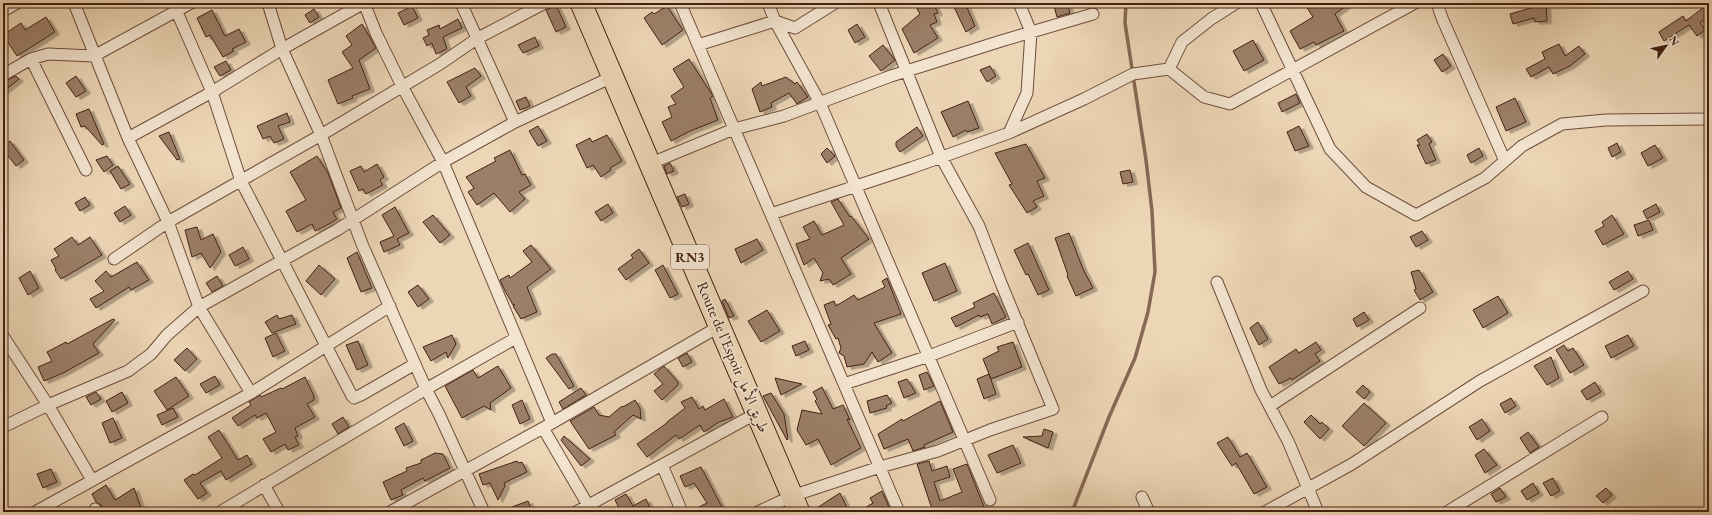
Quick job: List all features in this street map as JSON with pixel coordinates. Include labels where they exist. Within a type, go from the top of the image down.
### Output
[{"type":"highway","name":"Route de l’Espoir طريق الأمل","points":[[581,3],[796,504]]},
{"type":"street","points":[[3,11],[17,3]]},
{"type":"street","points":[[74,3],[128,138],[168,222],[199,307],[251,393]]},
{"type":"street","points":[[3,75],[31,60],[48,54],[59,53],[94,56],[175,7],[191,3]]},
{"type":"street","points":[[268,3],[282,49],[321,135],[353,220],[426,389],[466,471],[484,512]]},
{"type":"street","points":[[128,138],[212,92],[282,49],[364,3],[376,33],[402,86],[443,162],[516,338],[548,426],[591,508]]},
{"type":"street","points":[[461,3],[515,122]]},
{"type":"street","points":[[114,259],[168,222],[321,135],[478,38],[545,3]]},
{"type":"street","points":[[680,3],[899,512]]},
{"type":"street","points":[[768,3],[775,20],[820,102],[990,500]]},
{"type":"street","points":[[698,45],[775,20],[795,28],[835,3]]},
{"type":"street","points":[[758,512],[796,504],[880,467],[938,451],[1053,409],[979,226],[941,157],[908,71],[879,3]]},
{"type":"street","points":[[1009,133],[1027,93],[1031,32],[1019,3]]},
{"type":"street","points":[[1169,69],[1182,42],[1211,19],[1236,3]]},
{"type":"street","points":[[1261,3],[1330,149],[1366,187],[1416,215],[1485,178],[1522,146],[1562,124],[1606,120],[1709,119]]},
{"type":"street","points":[[771,214],[1009,133],[1084,99],[1133,74],[1169,69],[1204,96],[1230,104],[1415,3]]},
{"type":"street","points":[[1437,3],[1442,18],[1505,161]]},
{"type":"street","points":[[175,7],[212,92],[241,181],[327,345],[347,389],[354,398],[415,364]]},
{"type":"street","points":[[649,164],[734,129],[784,116],[908,71],[1093,14]]},
{"type":"street","points":[[31,60],[86,170]]},
{"type":"street","points":[[3,427],[48,404],[128,371],[151,354],[199,307],[283,261],[353,220],[443,162],[515,122],[612,77]]},
{"type":"street","points":[[1217,282],[1261,390],[1288,441],[1318,512]]},
{"type":"street","points":[[1265,512],[1352,464],[1480,382],[1643,291]]},
{"type":"street","points":[[35,512],[251,393],[390,306]]},
{"type":"street","points":[[1270,406],[1420,308]]},
{"type":"street","points":[[844,384],[929,356],[1018,322]]},
{"type":"street","points":[[390,512],[548,426],[720,326]]},
{"type":"street","points":[[3,336],[48,404],[92,480]]},
{"type":"street","points":[[220,512],[426,389],[516,338]]},
{"type":"street","points":[[576,512],[591,508],[757,413]]},
{"type":"street","points":[[1447,512],[1602,417]]},
{"type":"street","points":[[662,466],[682,512]]},
{"type":"street","points":[[264,485],[279,512]]},
{"type":"street","points":[[1142,497],[1149,512]]},
{"type":"building","points":[[924,3],[933,3],[938,13],[934,14],[937,22],[930,25],[938,38],[914,53],[902,29],[920,14],[917,9]]},
{"type":"building","points":[[952,3],[965,3],[975,26],[966,32]]},
{"type":"building","points":[[1067,3],[1070,13],[1057,17],[1054,6]]},
{"type":"building","points":[[1304,3],[1350,3],[1335,14],[1344,31],[1316,45],[1314,42],[1300,49],[1290,31],[1313,17]]},
{"type":"building","points":[[1533,3],[1546,3],[1547,21],[1535,22],[1534,18],[1513,24],[1510,14],[1534,7]]},
{"type":"building","points":[[1709,3],[1709,15],[1700,23],[1705,30],[1697,36],[1689,25],[1664,41],[1659,32],[1683,16],[1686,21]]},
{"type":"building","points":[[556,5],[566,27],[556,32],[546,10]]},
{"type":"building","points":[[412,6],[418,18],[404,25],[398,13]]},
{"type":"building","points":[[667,6],[683,30],[662,45],[644,18],[652,12],[654,14]]},
{"type":"building","points":[[314,9],[319,17],[310,23],[305,15]]},
{"type":"building","points":[[212,10],[225,36],[239,29],[246,42],[232,49],[234,51],[223,57],[210,35],[206,37],[197,18]]},
{"type":"building","points":[[46,17],[55,32],[17,56],[3,35],[21,23],[25,30]]},
{"type":"building","points":[[458,19],[462,28],[443,37],[447,49],[436,54],[432,43],[427,46],[423,38],[429,35],[427,30],[439,25],[440,29]]},
{"type":"building","points":[[362,24],[376,48],[359,60],[370,89],[352,96],[353,98],[338,104],[328,80],[353,68],[342,52],[352,45],[346,36]]},
{"type":"building","points":[[857,24],[865,37],[855,43],[848,30]]},
{"type":"building","points":[[535,37],[539,46],[523,53],[518,45]]},
{"type":"building","points":[[1253,40],[1264,60],[1244,71],[1233,51]]},
{"type":"building","points":[[1559,44],[1565,56],[1579,46],[1585,54],[1570,66],[1553,74],[1549,67],[1531,77],[1526,69],[1545,59],[1542,52]]},
{"type":"building","points":[[883,45],[895,60],[881,71],[869,56]]},
{"type":"building","points":[[1443,54],[1451,66],[1442,72],[1434,60]]},
{"type":"building","points":[[689,59],[713,96],[710,98],[718,120],[690,131],[671,141],[662,122],[672,117],[668,107],[676,104],[671,96],[684,87],[673,69]]},
{"type":"building","points":[[226,61],[231,70],[220,76],[214,67]]},
{"type":"building","points":[[990,66],[996,76],[987,82],[980,70]]},
{"type":"building","points":[[475,68],[481,76],[466,87],[471,96],[459,103],[447,82]]},
{"type":"building","points":[[16,76],[19,79],[3,92],[3,82]]},
{"type":"building","points":[[76,76],[86,91],[76,97],[66,83]]},
{"type":"building","points":[[786,77],[795,84],[797,82],[808,97],[797,104],[789,93],[771,103],[772,107],[760,112],[752,89],[761,82],[762,86]]},
{"type":"building","points":[[1296,94],[1300,103],[1282,112],[1278,103]]},
{"type":"building","points":[[526,97],[530,106],[520,110],[516,101]]},
{"type":"building","points":[[1515,98],[1526,122],[1506,131],[1496,107]]},
{"type":"building","points":[[968,101],[979,128],[967,132],[966,130],[953,137],[941,112]]},
{"type":"building","points":[[89,109],[104,144],[102,145],[85,126],[81,127],[76,114]]},
{"type":"building","points":[[287,113],[290,122],[278,126],[284,139],[274,143],[270,136],[263,139],[257,126]]},
{"type":"building","points":[[538,126],[547,141],[538,146],[529,131]]},
{"type":"building","points":[[1299,126],[1309,146],[1295,151],[1287,132]]},
{"type":"building","points":[[917,127],[923,136],[900,152],[896,146],[896,142]]},
{"type":"building","points":[[169,132],[180,159],[177,160],[159,136]]},
{"type":"building","points":[[1427,134],[1432,142],[1429,144],[1436,160],[1426,164],[1417,145],[1420,145],[1417,140]]},
{"type":"building","points":[[607,135],[622,161],[610,168],[611,170],[601,177],[593,165],[587,168],[576,145],[590,138],[592,142]]},
{"type":"building","points":[[10,141],[24,160],[16,166],[3,149],[3,146]]},
{"type":"building","points":[[1617,143],[1621,152],[1612,157],[1608,148]]},
{"type":"building","points":[[1026,144],[1045,178],[1037,181],[1044,196],[1033,201],[1037,207],[1027,213],[1009,185],[1012,184],[995,153]]},
{"type":"building","points":[[1655,145],[1663,158],[1648,166],[1641,153]]},
{"type":"building","points":[[827,148],[835,156],[827,163],[821,154]]},
{"type":"building","points":[[1479,148],[1483,156],[1471,163],[1467,155]]},
{"type":"building","points":[[510,150],[522,175],[525,174],[531,185],[519,192],[525,199],[510,212],[494,193],[477,205],[468,192],[474,188],[466,177],[496,161],[494,158]]},
{"type":"building","points":[[107,156],[113,165],[104,172],[96,160]]},
{"type":"building","points":[[317,156],[328,173],[341,208],[333,212],[337,219],[329,224],[315,231],[312,224],[297,232],[286,211],[306,200],[290,172]]},
{"type":"building","points":[[670,163],[674,171],[667,174],[664,166]]},
{"type":"building","points":[[377,164],[384,177],[380,180],[383,185],[366,194],[363,189],[359,191],[350,171],[361,166],[364,172]]},
{"type":"building","points":[[118,166],[130,184],[121,189],[110,171]]},
{"type":"building","points":[[1130,170],[1133,182],[1123,184],[1120,172]]},
{"type":"building","points":[[685,194],[689,204],[682,207],[677,197]]},
{"type":"building","points":[[85,197],[90,205],[80,211],[75,203]]},
{"type":"building","points":[[838,199],[850,217],[851,216],[869,239],[841,258],[851,274],[833,285],[829,279],[820,281],[823,273],[814,258],[804,265],[796,244],[810,239],[803,227],[814,221],[822,235],[844,225],[831,202]]},
{"type":"building","points":[[608,204],[613,213],[601,221],[595,212]]},
{"type":"building","points":[[1656,204],[1660,212],[1647,219],[1643,211]]},
{"type":"building","points":[[125,206],[131,215],[120,222],[114,213]]},
{"type":"building","points":[[395,207],[409,233],[397,239],[400,245],[384,252],[380,242],[394,236],[382,215]]},
{"type":"building","points":[[433,215],[450,235],[440,243],[423,222]]},
{"type":"building","points":[[1612,215],[1624,234],[1603,245],[1595,231],[1604,226],[1602,222]]},
{"type":"building","points":[[1649,220],[1653,230],[1638,236],[1634,225]]},
{"type":"building","points":[[197,227],[201,240],[213,234],[221,252],[210,268],[201,253],[192,257],[185,230]]},
{"type":"building","points":[[1422,231],[1428,240],[1416,247],[1410,237]]},
{"type":"building","points":[[1069,233],[1083,269],[1093,288],[1076,296],[1067,276],[1068,275],[1055,238]]},
{"type":"building","points":[[72,237],[78,245],[90,237],[102,255],[61,279],[51,260],[59,256],[54,249]]},
{"type":"building","points":[[757,239],[763,250],[741,263],[735,249]]},
{"type":"building","points":[[1028,243],[1049,290],[1038,295],[1014,250]]},
{"type":"building","points":[[531,245],[551,269],[527,287],[537,312],[521,319],[513,306],[515,305],[513,305],[500,280],[509,275],[510,278],[532,262],[523,251]]},
{"type":"building","points":[[243,247],[249,259],[235,266],[229,255]]},
{"type":"building","points":[[639,249],[649,263],[626,280],[618,269],[633,258],[631,255]]},
{"type":"building","points":[[357,252],[372,288],[361,292],[347,258]]},
{"type":"building","points":[[137,262],[149,280],[131,290],[129,287],[96,308],[90,299],[104,291],[95,281],[106,271],[111,277]]},
{"type":"building","points":[[945,263],[957,291],[934,301],[922,273]]},
{"type":"building","points":[[319,265],[335,279],[321,295],[306,281]]},
{"type":"building","points":[[663,265],[678,294],[670,298],[655,270]]},
{"type":"building","points":[[1419,270],[1433,292],[1420,300],[1414,290],[1416,289],[1411,272]]},
{"type":"building","points":[[30,271],[39,288],[28,295],[19,278]]},
{"type":"building","points":[[1628,271],[1633,279],[1614,290],[1609,282]]},
{"type":"building","points":[[217,276],[223,286],[212,292],[206,283]]},
{"type":"building","points":[[887,278],[901,314],[874,323],[892,353],[878,362],[872,352],[864,364],[847,367],[844,356],[839,353],[841,348],[838,338],[836,339],[828,325],[831,324],[824,305],[834,301],[836,306],[854,295],[858,300],[885,287],[882,281]]},
{"type":"building","points":[[418,285],[429,299],[418,307],[408,292]]},
{"type":"building","points":[[994,293],[1006,317],[992,324],[988,314],[980,317],[979,315],[956,327],[951,318],[975,307],[973,303]]},
{"type":"building","points":[[1498,296],[1508,313],[1483,328],[1473,310]]},
{"type":"building","points":[[725,299],[734,316],[729,318],[722,301]]},
{"type":"building","points":[[767,310],[780,331],[761,342],[748,321]]},
{"type":"building","points":[[1364,312],[1369,320],[1357,327],[1353,319]]},
{"type":"building","points":[[277,315],[279,319],[292,315],[296,324],[272,333],[265,322]]},
{"type":"building","points":[[113,319],[115,320],[93,344],[99,353],[63,373],[44,381],[38,367],[52,361],[47,352],[66,342],[67,344]]},
{"type":"building","points":[[1258,322],[1268,339],[1259,345],[1250,328]]},
{"type":"building","points":[[276,333],[285,351],[273,357],[265,338]]},
{"type":"building","points":[[452,335],[456,344],[448,358],[446,352],[431,361],[423,347]]},
{"type":"building","points":[[1628,335],[1634,346],[1611,358],[1605,346]]},
{"type":"building","points":[[358,341],[368,365],[357,370],[346,345]]},
{"type":"building","points":[[805,341],[809,350],[796,356],[792,346]]},
{"type":"building","points":[[1013,342],[1022,367],[991,379],[983,359],[999,351],[997,347]]},
{"type":"building","points":[[1316,342],[1321,350],[1315,354],[1320,361],[1292,380],[1291,378],[1279,384],[1269,367],[1296,349],[1299,353]]},
{"type":"building","points":[[1564,345],[1568,351],[1573,348],[1584,365],[1570,373],[1556,350]]},
{"type":"building","points":[[187,348],[197,359],[185,371],[174,360]]},
{"type":"building","points":[[687,353],[692,362],[683,367],[678,358]]},
{"type":"building","points":[[552,354],[556,354],[574,386],[569,389],[546,358]]},
{"type":"building","points":[[1551,357],[1559,378],[1547,385],[1534,366]]},
{"type":"building","points":[[498,366],[511,388],[490,403],[491,410],[484,406],[462,418],[445,386],[473,370],[478,378]]},
{"type":"building","points":[[664,366],[678,382],[678,385],[662,400],[654,391],[663,384],[654,374]]},
{"type":"building","points":[[927,372],[934,386],[924,390],[919,375]]},
{"type":"building","points":[[989,374],[996,394],[984,399],[977,379]]},
{"type":"building","points":[[215,376],[220,385],[206,393],[200,384]]},
{"type":"building","points":[[176,377],[189,396],[167,410],[154,391]]},
{"type":"building","points":[[305,377],[314,396],[314,400],[307,404],[315,417],[295,428],[298,436],[295,437],[299,445],[288,450],[285,444],[271,452],[263,439],[276,432],[266,413],[257,418],[255,415],[238,426],[232,418],[251,405],[249,402],[260,395],[261,397],[281,388],[282,389]]},
{"type":"building","points":[[775,378],[802,384],[781,395]]},
{"type":"building","points":[[907,379],[916,393],[904,398],[898,382]]},
{"type":"building","points":[[1595,382],[1601,392],[1587,400],[1581,391]]},
{"type":"building","points":[[1363,385],[1370,392],[1364,399],[1356,392]]},
{"type":"building","points":[[822,387],[833,409],[843,405],[850,420],[847,419],[861,448],[831,465],[818,439],[806,445],[797,430],[802,410],[822,414],[815,401],[817,399],[813,392]]},
{"type":"building","points":[[581,388],[586,395],[563,409],[559,402]]},
{"type":"building","points":[[96,392],[101,399],[91,405],[86,397]]},
{"type":"building","points":[[122,392],[128,403],[112,412],[106,401]]},
{"type":"building","points":[[771,393],[784,414],[787,440],[763,396]]},
{"type":"building","points":[[887,395],[892,403],[886,406],[887,408],[870,413],[867,401]]},
{"type":"building","points":[[692,397],[699,409],[703,406],[705,410],[724,399],[733,417],[719,422],[704,432],[700,425],[679,439],[676,435],[647,457],[637,444],[685,408],[681,402]]},
{"type":"building","points":[[1511,398],[1516,406],[1505,413],[1500,404]]},
{"type":"building","points":[[522,400],[530,419],[520,424],[512,405]]},
{"type":"building","points":[[635,400],[640,408],[641,419],[633,415],[614,432],[616,435],[589,449],[570,421],[594,407],[599,415],[609,417],[622,406],[623,407]]},
{"type":"building","points":[[940,401],[953,432],[924,445],[925,447],[913,451],[908,439],[884,449],[878,434],[902,419],[903,421]]},
{"type":"building","points":[[1364,403],[1386,423],[1364,446],[1342,426]]},
{"type":"building","points":[[173,408],[178,417],[162,425],[157,415]]},
{"type":"building","points":[[1311,415],[1320,424],[1322,422],[1329,429],[1320,439],[1304,422]]},
{"type":"building","points":[[343,417],[349,427],[338,434],[332,424]]},
{"type":"building","points":[[113,418],[122,438],[110,443],[102,423]]},
{"type":"building","points":[[1482,419],[1490,431],[1477,440],[1469,427]]},
{"type":"building","points":[[404,423],[413,441],[404,446],[395,428]]},
{"type":"building","points":[[1044,429],[1053,432],[1048,448],[1023,437],[1042,436]]},
{"type":"building","points":[[219,430],[238,460],[247,455],[252,464],[226,480],[221,471],[200,483],[207,493],[198,499],[184,480],[222,458],[208,437]]},
{"type":"building","points":[[1528,432],[1539,447],[1530,453],[1520,438]]},
{"type":"building","points":[[564,436],[590,459],[581,466],[561,440]]},
{"type":"building","points":[[1228,437],[1240,457],[1247,453],[1267,487],[1254,494],[1236,463],[1232,466],[1217,443]]},
{"type":"building","points":[[1013,445],[1021,463],[997,473],[988,455]]},
{"type":"building","points":[[1484,449],[1497,465],[1485,473],[1475,455]]},
{"type":"building","points":[[435,453],[443,454],[450,468],[425,481],[423,478],[401,490],[403,495],[391,500],[383,482],[407,471],[406,468],[421,463],[421,460]]},
{"type":"building","points":[[517,461],[519,463],[522,462],[527,472],[504,483],[505,486],[498,500],[490,483],[483,485],[479,474]]},
{"type":"building","points":[[929,461],[932,471],[947,466],[950,477],[934,482],[940,501],[962,492],[953,469],[967,464],[986,512],[933,512],[917,464]]},
{"type":"building","points":[[701,467],[722,507],[715,512],[689,512],[707,503],[694,483],[685,487],[680,476]]},
{"type":"building","points":[[51,469],[57,482],[43,488],[37,474]]},
{"type":"building","points":[[1553,478],[1560,491],[1551,496],[1543,483]]},
{"type":"building","points":[[1533,483],[1539,493],[1527,500],[1521,491]]},
{"type":"building","points":[[106,485],[115,500],[134,488],[141,508],[131,512],[104,512],[101,505],[96,502],[92,494]]},
{"type":"building","points":[[1500,488],[1506,497],[1496,502],[1491,494]]},
{"type":"building","points":[[1606,488],[1612,495],[1603,503],[1596,496]]},
{"type":"building","points":[[882,491],[891,512],[858,512],[873,503],[870,498]]},
{"type":"building","points":[[840,493],[849,512],[811,512],[829,500]]},
{"type":"building","points":[[626,494],[633,506],[646,499],[652,512],[621,512],[615,500]]},
{"type":"building","points":[[528,501],[532,512],[501,512],[501,511]]},
{"type":"waterway","points":[[1072,512],[1109,417],[1135,358],[1148,312],[1155,272],[1152,211],[1146,160],[1125,23],[1126,3]]}]
